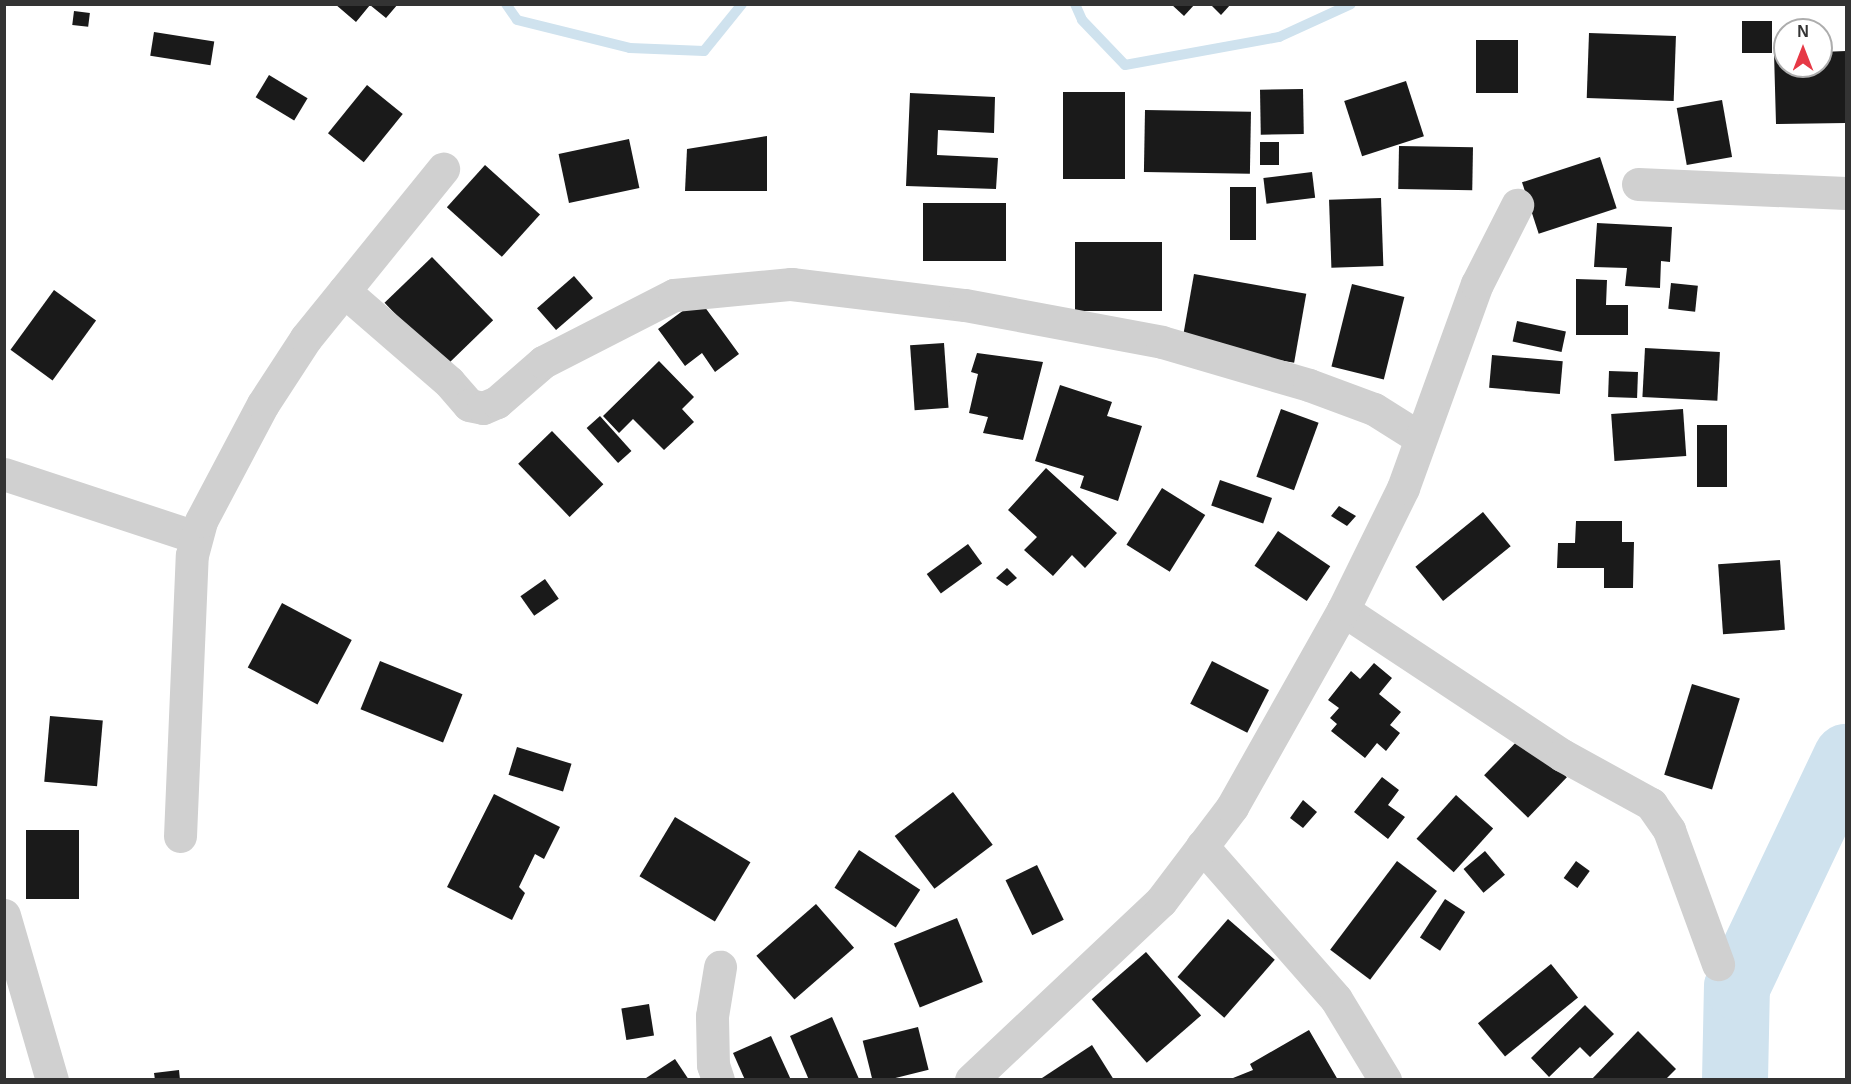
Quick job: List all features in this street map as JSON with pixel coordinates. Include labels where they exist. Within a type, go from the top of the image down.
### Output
[{"type":"street","points":[[180,836],[196,537],[263,404],[306,338],[443,169]]},
{"type":"street","points":[[1638,184],[1846,193]]},
{"type":"street","points":[[971,1080],[1161,901],[1232,807],[1343,610],[1403,488],[1477,284],[1517,205]]},
{"type":"street","points":[[344,291],[449,382],[470,405],[483,408],[497,402],[543,362],[674,295],[791,284],[965,305],[1162,342],[1309,384],[1374,409],[1420,438]]},
{"type":"street","points":[[4,474],[196,537]]},
{"type":"street","points":[[1343,610],[1562,755],[1651,804],[1669,830],[1718,964]]},
{"type":"street","points":[[1202,846],[1336,999],[1385,1080]]},
{"type":"street","points":[[4,915],[52,1080]]},
{"type":"street","points":[[718,1080],[713,1065],[712,1016],[720,967]]},
{"type":"building","points":[[335,4],[398,4],[386,18],[370,5],[356,22]]},
{"type":"building","points":[[1171,4],[1195,4],[1184,16]]},
{"type":"building","points":[[1210,4],[1231,4],[1221,15]]},
{"type":"building","points":[[74,11],[90,13],[88,27],[72,25]]},
{"type":"building","points":[[1742,21],[1772,21],[1772,53],[1742,53]]},
{"type":"building","points":[[154,32],[214,42],[210,65],[150,56]]},
{"type":"building","points":[[1589,33],[1676,36],[1674,101],[1587,98]]},
{"type":"building","points":[[1476,40],[1518,40],[1518,93],[1476,93]]},
{"type":"building","points":[[1846,51],[1846,123],[1776,124],[1775,78],[1833,78],[1833,52]]},
{"type":"building","points":[[269,75],[308,98],[294,120],[256,97]]},
{"type":"building","points":[[1406,81],[1424,136],[1362,156],[1344,101]]},
{"type":"building","points":[[367,85],[403,114],[364,162],[328,133]]},
{"type":"building","points":[[1303,89],[1304,134],[1261,135],[1260,90]]},
{"type":"building","points":[[1063,92],[1125,92],[1125,179],[1063,179]]},
{"type":"building","points":[[910,93],[995,97],[994,133],[938,130],[937,155],[998,158],[996,189],[906,186]]},
{"type":"building","points":[[1722,100],[1732,157],[1687,165],[1677,108]]},
{"type":"building","points":[[1145,110],[1251,112],[1250,174],[1144,172]]},
{"type":"building","points":[[767,136],[767,191],[685,191],[687,149]]},
{"type":"building","points":[[629,139],[639,188],[569,203],[559,154]]},
{"type":"building","points":[[1260,142],[1279,142],[1279,165],[1260,165]]},
{"type":"building","points":[[1399,146],[1473,147],[1472,190],[1398,189]]},
{"type":"building","points":[[1600,157],[1617,208],[1539,234],[1522,182]]},
{"type":"building","points":[[485,165],[540,215],[502,257],[447,207]]},
{"type":"building","points":[[1312,172],[1315,198],[1267,204],[1263,178]]},
{"type":"building","points":[[1230,187],[1256,187],[1256,240],[1230,240]]},
{"type":"building","points":[[1381,198],[1383,266],[1331,268],[1329,200]]},
{"type":"building","points":[[923,203],[1006,203],[1006,261],[923,261]]},
{"type":"building","points":[[1597,223],[1672,227],[1670,262],[1661,261],[1660,288],[1625,286],[1627,268],[1594,267]]},
{"type":"building","points":[[1075,242],[1162,242],[1162,311],[1075,311]]},
{"type":"building","points":[[432,257],[493,320],[446,366],[385,303]]},
{"type":"building","points":[[1194,274],[1306,294],[1294,363],[1182,343]]},
{"type":"building","points":[[574,276],[593,298],[556,330],[537,308]]},
{"type":"building","points":[[1576,279],[1607,280],[1606,305],[1628,305],[1628,335],[1576,335]]},
{"type":"building","points":[[1671,283],[1698,286],[1695,312],[1668,309]]},
{"type":"building","points":[[1352,284],[1404,297],[1384,380],[1331,366]]},
{"type":"building","points":[[54,290],[96,321],[53,380],[11,350]]},
{"type":"building","points":[[699,299],[739,354],[715,372],[702,353],[685,366],[658,329]]},
{"type":"building","points":[[1517,321],[1566,331],[1562,352],[1513,342]]},
{"type":"building","points":[[944,343],[949,408],[915,410],[910,345]]},
{"type":"building","points":[[1645,348],[1720,352],[1717,401],[1642,397]]},
{"type":"building","points":[[977,353],[1043,362],[1023,440],[983,433],[988,417],[969,413],[978,374],[971,372]]},
{"type":"building","points":[[1492,355],[1563,361],[1560,394],[1489,388]]},
{"type":"building","points":[[659,361],[694,397],[682,409],[694,422],[664,450],[633,419],[619,433],[603,416]]},
{"type":"building","points":[[1609,371],[1638,372],[1637,398],[1608,397]]},
{"type":"building","points":[[1060,385],[1112,402],[1107,416],[1142,426],[1118,501],[1080,488],[1084,476],[1035,461]]},
{"type":"building","points":[[1281,409],[1319,423],[1294,490],[1256,477]]},
{"type":"building","points":[[1683,409],[1686,456],[1614,461],[1611,414]]},
{"type":"building","points":[[600,416],[631,451],[618,463],[587,428]]},
{"type":"building","points":[[1697,425],[1727,425],[1727,487],[1697,487]]},
{"type":"building","points":[[552,431],[603,484],[570,517],[518,464]]},
{"type":"building","points":[[1046,468],[1117,533],[1085,568],[1072,555],[1053,576],[1024,550],[1037,537],[1008,510]]},
{"type":"building","points":[[1220,480],[1272,498],[1263,523],[1211,506]]},
{"type":"building","points":[[1162,488],[1205,515],[1170,572],[1126,545]]},
{"type":"building","points":[[1339,506],[1356,516],[1347,526],[1331,516]]},
{"type":"building","points":[[1483,512],[1511,546],[1443,601],[1415,567]]},
{"type":"building","points":[[1576,521],[1622,521],[1622,542],[1634,542],[1633,588],[1604,588],[1604,568],[1557,568],[1558,543],[1575,543]]},
{"type":"building","points":[[1278,531],[1330,566],[1307,601],[1255,566]]},
{"type":"building","points":[[968,544],[982,563],[941,593],[927,574]]},
{"type":"building","points":[[1780,560],[1785,630],[1723,634],[1718,564]]},
{"type":"building","points":[[1007,568],[1017,578],[1007,586],[996,578]]},
{"type":"building","points":[[545,579],[559,599],[534,616],[520,596]]},
{"type":"building","points":[[282,603],[352,640],[317,705],[248,667]]},
{"type":"building","points":[[380,661],[463,694],[443,743],[361,709]]},
{"type":"building","points":[[1212,661],[1269,690],[1247,733],[1190,704]]},
{"type":"building","points":[[1374,663],[1392,678],[1379,694],[1401,712],[1390,725],[1400,733],[1386,751],[1377,743],[1365,758],[1331,731],[1337,724],[1330,718],[1339,708],[1328,700],[1351,671],[1360,679]]},
{"type":"building","points":[[1692,684],[1740,699],[1712,789],[1664,775]]},
{"type":"building","points":[[50,716],[103,721],[97,786],[44,782]]},
{"type":"building","points":[[1523,735],[1567,777],[1528,818],[1484,775]]},
{"type":"building","points":[[517,747],[572,764],[563,791],[509,775]]},
{"type":"building","points":[[1382,777],[1399,790],[1388,805],[1405,817],[1388,839],[1354,812]]},
{"type":"building","points":[[953,792],[993,845],[934,889],[895,836]]},
{"type":"building","points":[[494,794],[560,827],[544,859],[535,854],[519,887],[525,893],[512,920],[447,887]]},
{"type":"building","points":[[1456,795],[1493,828],[1454,872],[1417,839]]},
{"type":"building","points":[[1303,800],[1317,812],[1303,828],[1290,818]]},
{"type":"building","points":[[675,817],[750,862],[715,921],[639,876]]},
{"type":"building","points":[[26,830],[79,830],[79,899],[26,899]]},
{"type":"building","points":[[859,850],[920,890],[896,927],[834,888]]},
{"type":"building","points":[[1485,851],[1505,875],[1483,893],[1464,869]]},
{"type":"building","points":[[1397,861],[1437,891],[1370,980],[1330,950]]},
{"type":"building","points":[[1576,861],[1590,871],[1577,888],[1564,878]]},
{"type":"building","points":[[1037,865],[1064,920],[1032,935],[1006,880]]},
{"type":"building","points":[[1445,899],[1465,912],[1440,951],[1420,938]]},
{"type":"building","points":[[816,904],[854,948],[794,1000],[756,956]]},
{"type":"building","points":[[957,918],[983,982],[920,1007],[894,943]]},
{"type":"building","points":[[1228,919],[1275,960],[1224,1018],[1177,977]]},
{"type":"building","points":[[1146,952],[1201,1015],[1147,1063],[1092,999]]},
{"type":"building","points":[[1551,964],[1578,997],[1505,1057],[1478,1023]]},
{"type":"building","points":[[649,1004],[654,1036],[626,1040],[621,1008]]},
{"type":"building","points":[[1585,1005],[1614,1034],[1590,1057],[1580,1047],[1549,1077],[1531,1058]]},
{"type":"building","points":[[832,1017],[858,1080],[809,1080],[790,1036]]},
{"type":"building","points":[[918,1027],[929,1070],[887,1080],[872,1080],[863,1041]]},
{"type":"building","points":[[1309,1030],[1338,1080],[1228,1080],[1253,1070],[1250,1064]]},
{"type":"building","points":[[1638,1031],[1676,1069],[1665,1080],[1591,1080]]},
{"type":"building","points":[[771,1036],[791,1080],[745,1080],[733,1053]]},
{"type":"building","points":[[1092,1045],[1114,1080],[1039,1080]]},
{"type":"building","points":[[675,1059],[689,1080],[643,1080]]},
{"type":"building","points":[[179,1070],[180,1080],[155,1080],[154,1073]]},
{"type":"waterway","points":[[506,4],[517,20],[630,48],[704,51],[742,4]]},
{"type":"waterway","points":[[1075,4],[1082,20],[1125,65],[1279,37],[1351,4]]},
{"type":"waterway","points":[[1735,1080],[1737,987],[1846,757]]}]
